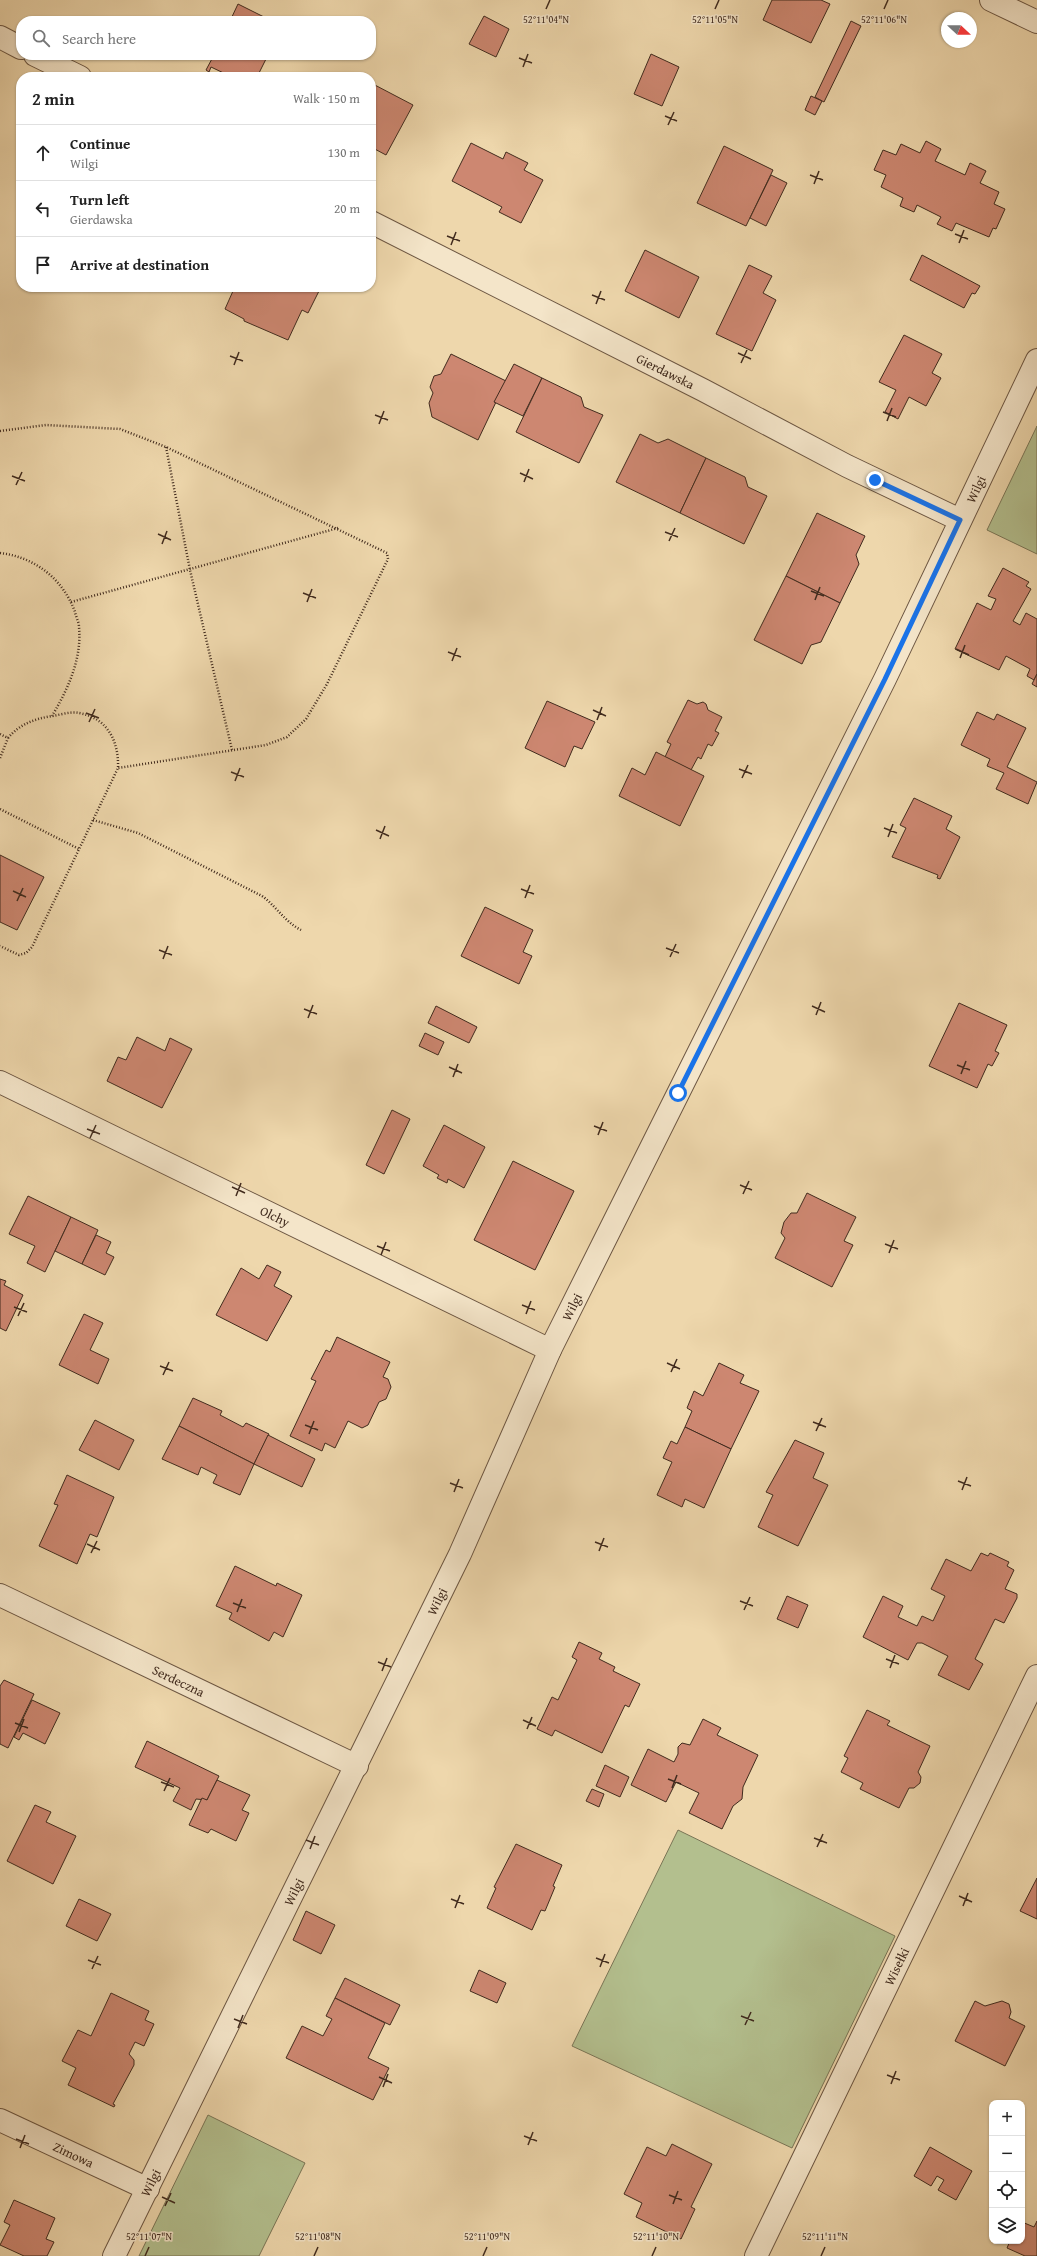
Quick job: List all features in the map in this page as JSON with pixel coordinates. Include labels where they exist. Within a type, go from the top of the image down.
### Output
[{"type":"street","points":[[991,0],[1037,22]]},
{"type":"street","points":[[0,37],[16,45]]},
{"type":"street","points":[[45,60],[70,72]]},
{"type":"street","name":"Gierdawska","points":[[376,225],[703,390],[847,466],[960,520]]},
{"type":"street","name":"Wilgi","points":[[114,2256],[357,1766],[460,1554],[550,1350],[885,679],[1037,360]]},
{"type":"street","name":"Olchy","points":[[0,1082],[550,1350]]},
{"type":"street","name":"Serdeczna","points":[[0,1595],[357,1766]]},
{"type":"street","name":"Wisełki","points":[[756,2256],[1037,1676]]},
{"type":"street","name":"Zimowa","points":[[0,2120],[148,2189]]},
{"type":"path","points":[[0,431],[46,425],[120,429],[166,447],[338,528],[385,551],[389,557],[327,684],[306,718],[287,737],[266,745],[118,768]]},
{"type":"path","points":[[166,447],[190,570],[232,750]]},
{"type":"path","points":[[71,602],[338,528]]},
{"type":"path","points":[[0,553],[9,554],[37,564],[50,574],[71,602],[79,626],[78,651],[73,674],[63,697],[51,716]]},
{"type":"path","points":[[0,758],[8,738],[24,724],[51,716],[78,712],[93,717],[109,730],[118,753],[118,768],[32,947],[26,953],[19,955],[0,946]]},
{"type":"path","points":[[0,734],[8,738]]},
{"type":"path","points":[[0,809],[79,849]]},
{"type":"path","points":[[93,820],[138,833],[262,896],[272,904],[292,926],[301,930]]},
{"type":"green space","points":[[1037,426],[1037,554],[987,530]]},
{"type":"green space","points":[[678,1830],[895,1936],[792,2148],[572,2046]]},
{"type":"green space","points":[[208,2115],[305,2163],[259,2256],[139,2256]]},
{"type":"building","points":[[772,0],[821,0],[830,4],[811,43],[763,20]]},
{"type":"building","points":[[238,4],[262,16],[232,16]]},
{"type":"building","points":[[484,16],[509,29],[496,57],[469,44]]},
{"type":"building","points":[[851,21],[861,26],[824,102],[815,97]]},
{"type":"building","points":[[651,54],[679,67],[662,106],[634,94]]},
{"type":"building","points":[[211,60],[266,60],[260,72],[222,72],[211,67],[209,72],[206,70]]},
{"type":"building","points":[[376,86],[413,105],[386,155],[376,150]]},
{"type":"building","points":[[811,96],[822,101],[815,115],[805,110]]},
{"type":"building","points":[[926,141],[941,149],[935,161],[965,175],[970,163],[986,171],[980,183],[999,192],[994,204],[1005,209],[996,229],[993,228],[989,237],[956,223],[952,231],[937,224],[941,217],[917,205],[914,212],[900,206],[903,198],[881,187],[886,175],[874,170],[883,150],[896,155],[901,144],[920,153]]},
{"type":"building","points":[[471,143],[503,159],[506,152],[528,163],[524,170],[543,180],[521,223],[499,212],[502,207],[452,181]]},
{"type":"building","points":[[724,146],[773,170],[746,226],[697,203]]},
{"type":"building","points":[[771,175],[787,183],[766,226],[750,218]]},
{"type":"building","points":[[645,250],[699,277],[679,318],[625,291]]},
{"type":"building","points":[[922,255],[980,286],[975,294],[972,293],[964,308],[910,280]]},
{"type":"building","points":[[749,265],[772,276],[763,293],[776,300],[752,351],[716,334]]},
{"type":"building","points":[[233,292],[318,292],[308,313],[302,310],[288,340],[244,321],[244,319],[225,309]]},
{"type":"building","points":[[904,335],[942,354],[932,373],[941,378],[926,406],[909,397],[898,419],[885,412],[896,390],[879,382]]},
{"type":"building","points":[[451,354],[506,381],[478,440],[432,417],[429,403],[433,393],[430,387],[434,376],[441,374]]},
{"type":"building","points":[[514,364],[542,378],[523,416],[494,402]]},
{"type":"building","points":[[542,378],[581,397],[584,407],[603,415],[579,463],[516,432]]},
{"type":"building","points":[[640,434],[658,443],[668,439],[706,458],[680,513],[616,482]]},
{"type":"building","points":[[706,458],[745,477],[748,487],[767,496],[744,544],[680,513]]},
{"type":"building","points":[[817,513],[865,536],[856,555],[859,564],[840,603],[786,576]]},
{"type":"building","points":[[1003,568],[1029,582],[1026,586],[1031,589],[1013,621],[1020,625],[1026,613],[1037,619],[1037,674],[1034,680],[1027,676],[1030,669],[1006,656],[999,670],[955,649],[977,603],[991,610],[996,599],[988,596]]},
{"type":"building","points":[[786,576],[840,603],[821,642],[811,645],[802,664],[754,640]]},
{"type":"building","points":[[1037,674],[1037,687],[1032,684]]},
{"type":"building","points":[[688,700],[697,704],[703,702],[706,704],[708,710],[722,717],[715,731],[719,733],[712,746],[708,744],[701,759],[698,757],[691,770],[665,757],[671,744],[667,742]]},
{"type":"building","points":[[547,701],[595,722],[582,749],[574,746],[565,767],[525,748]]},
{"type":"building","points":[[977,712],[994,720],[997,714],[1026,728],[1007,767],[1037,782],[1028,804],[996,789],[1004,773],[987,766],[990,759],[961,745]]},
{"type":"building","points":[[656,752],[704,776],[680,826],[619,796],[632,768],[645,775]]},
{"type":"building","points":[[914,798],[952,816],[946,829],[960,837],[940,879],[937,878],[938,875],[892,857],[906,828],[900,825]]},
{"type":"building","points":[[0,855],[44,877],[17,930],[0,922]]},
{"type":"building","points":[[485,907],[533,930],[523,952],[532,956],[519,984],[461,956]]},
{"type":"building","points":[[959,1003],[1007,1025],[995,1051],[999,1053],[992,1066],[988,1064],[977,1088],[929,1066]]},
{"type":"building","points":[[436,1006],[477,1027],[469,1043],[428,1023]]},
{"type":"building","points":[[425,1033],[444,1042],[438,1055],[419,1046]]},
{"type":"building","points":[[137,1037],[165,1051],[170,1038],[192,1049],[162,1108],[107,1081],[118,1057],[126,1060]]},
{"type":"building","points":[[392,1110],[410,1119],[384,1174],[366,1165]]},
{"type":"building","points":[[444,1125],[485,1147],[464,1188],[448,1179],[447,1183],[437,1178],[439,1175],[423,1166]]},
{"type":"building","points":[[513,1161],[574,1191],[535,1270],[474,1240]]},
{"type":"building","points":[[807,1193],[856,1217],[844,1241],[853,1245],[832,1287],[775,1258],[785,1238],[781,1233],[784,1222],[791,1213],[797,1213]]},
{"type":"building","points":[[28,1196],[71,1217],[45,1272],[27,1263],[35,1246],[9,1234]]},
{"type":"building","points":[[71,1217],[98,1230],[82,1264],[55,1251]]},
{"type":"building","points":[[96,1235],[111,1242],[106,1253],[114,1257],[105,1275],[82,1264]]},
{"type":"building","points":[[267,1265],[281,1272],[274,1286],[292,1296],[267,1341],[216,1315],[241,1268],[259,1279]]},
{"type":"building","points":[[0,1279],[6,1281],[4,1285],[23,1295],[6,1331],[0,1328]]},
{"type":"building","points":[[84,1314],[103,1323],[90,1350],[109,1359],[98,1384],[59,1365]]},
{"type":"building","points":[[337,1337],[390,1362],[383,1377],[388,1379],[391,1387],[386,1399],[379,1402],[368,1425],[362,1428],[348,1421],[335,1448],[325,1443],[322,1451],[290,1436],[316,1381],[311,1379],[326,1350],[330,1352]]},
{"type":"building","points":[[719,1363],[744,1375],[740,1383],[759,1391],[731,1449],[685,1427],[692,1411],[687,1408],[694,1391],[703,1396]]},
{"type":"building","points":[[193,1398],[222,1411],[220,1415],[243,1427],[246,1423],[269,1434],[254,1464],[179,1426]]},
{"type":"building","points":[[95,1420],[134,1440],[119,1470],[79,1450]]},
{"type":"building","points":[[179,1426],[254,1464],[240,1495],[213,1483],[217,1475],[201,1467],[198,1475],[162,1459]]},
{"type":"building","points":[[685,1427],[731,1449],[704,1508],[685,1499],[682,1507],[657,1495],[672,1462],[663,1458],[671,1441],[677,1444]]},
{"type":"building","points":[[268,1435],[315,1459],[302,1487],[254,1464]]},
{"type":"building","points":[[795,1440],[824,1453],[813,1478],[828,1485],[798,1546],[758,1527],[773,1495],[766,1492]]},
{"type":"building","points":[[67,1475],[114,1497],[97,1537],[90,1534],[77,1564],[39,1546],[58,1505],[54,1504]]},
{"type":"building","points":[[981,1553],[988,1556],[990,1553],[1009,1562],[1007,1566],[1014,1570],[1005,1589],[1017,1594],[1017,1598],[1004,1623],[995,1619],[975,1659],[983,1664],[969,1690],[938,1675],[948,1656],[922,1643],[917,1643],[908,1660],[863,1637],[883,1596],[903,1606],[898,1617],[917,1626],[922,1616],[933,1621],[945,1596],[931,1589],[946,1559],[971,1571]]},
{"type":"building","points":[[235,1566],[276,1586],[277,1583],[302,1595],[283,1637],[274,1632],[269,1641],[229,1619],[232,1613],[216,1606]]},
{"type":"building","points":[[787,1596],[808,1605],[798,1628],[777,1619]]},
{"type":"building","points":[[579,1642],[602,1653],[599,1659],[615,1667],[613,1671],[640,1684],[629,1707],[625,1705],[602,1753],[555,1730],[552,1736],[537,1729],[552,1697],[558,1700],[577,1660],[572,1657]]},
{"type":"building","points":[[4,1680],[34,1694],[8,1748],[0,1744],[0,1686]]},
{"type":"building","points":[[32,1700],[60,1713],[45,1744],[23,1733],[19,1740],[14,1737]]},
{"type":"building","points":[[867,1710],[890,1721],[887,1725],[930,1746],[918,1772],[921,1777],[920,1783],[914,1788],[909,1788],[899,1808],[860,1789],[863,1783],[841,1772],[848,1758],[844,1756]]},
{"type":"building","points":[[703,1719],[721,1728],[717,1735],[758,1755],[743,1787],[742,1799],[733,1806],[722,1829],[689,1813],[699,1793],[676,1782],[666,1802],[631,1785],[648,1749],[674,1762],[678,1754],[678,1747],[682,1743],[690,1745]]},
{"type":"building","points":[[147,1741],[219,1776],[207,1800],[196,1799],[191,1810],[173,1801],[180,1788],[135,1767]]},
{"type":"building","points":[[605,1765],[629,1777],[620,1797],[596,1786]]},
{"type":"building","points":[[217,1780],[250,1795],[242,1810],[249,1813],[236,1841],[211,1829],[208,1833],[189,1825],[202,1798],[207,1800]]},
{"type":"building","points":[[592,1789],[604,1794],[599,1807],[586,1801]]},
{"type":"building","points":[[35,1805],[51,1812],[46,1822],[76,1836],[53,1884],[7,1861]]},
{"type":"building","points":[[516,1844],[562,1865],[545,1911],[541,1910],[532,1930],[487,1908],[496,1888],[494,1887]]},
{"type":"building","points":[[1037,1878],[1037,1919],[1020,1911]]},
{"type":"building","points":[[79,1899],[111,1914],[97,1941],[66,1926]]},
{"type":"building","points":[[306,1911],[335,1925],[321,1954],[293,1940]]},
{"type":"building","points":[[479,1970],[506,1983],[497,2003],[470,1991]]},
{"type":"building","points":[[345,1978],[400,2005],[390,2025],[335,1998]]},
{"type":"building","points":[[111,1993],[149,2011],[145,2020],[154,2024],[144,2046],[135,2042],[129,2054],[134,2060],[134,2065],[113,2104],[115,2105],[114,2107],[68,2085],[76,2068],[62,2061],[78,2030],[91,2036]]},
{"type":"building","points":[[335,1998],[385,2023],[368,2058],[389,2068],[373,2100],[286,2058],[302,2026],[323,2036],[332,2019],[326,2016]]},
{"type":"building","points":[[975,2001],[985,2006],[1002,2001],[1009,2004],[1011,2012],[1009,2018],[1025,2026],[1005,2066],[955,2041]]},
{"type":"building","points":[[672,2144],[712,2164],[691,2207],[695,2209],[681,2239],[636,2217],[642,2203],[624,2194],[647,2147],[666,2156]]},
{"type":"building","points":[[930,2147],[972,2171],[956,2200],[938,2190],[944,2180],[937,2176],[931,2186],[914,2176]]},
{"type":"building","points":[[14,2200],[55,2218],[46,2239],[54,2242],[47,2256],[24,2256],[0,2245],[10,2225],[4,2222]]},
{"type":"building","points":[[1037,2221],[1037,2256],[1025,2256],[1007,2248],[1009,2244],[1025,2244],[1025,2223],[1034,2227]]},
{"type":"route","points":[[678,1093],[885,679],[960,520],[875,480]]}]
